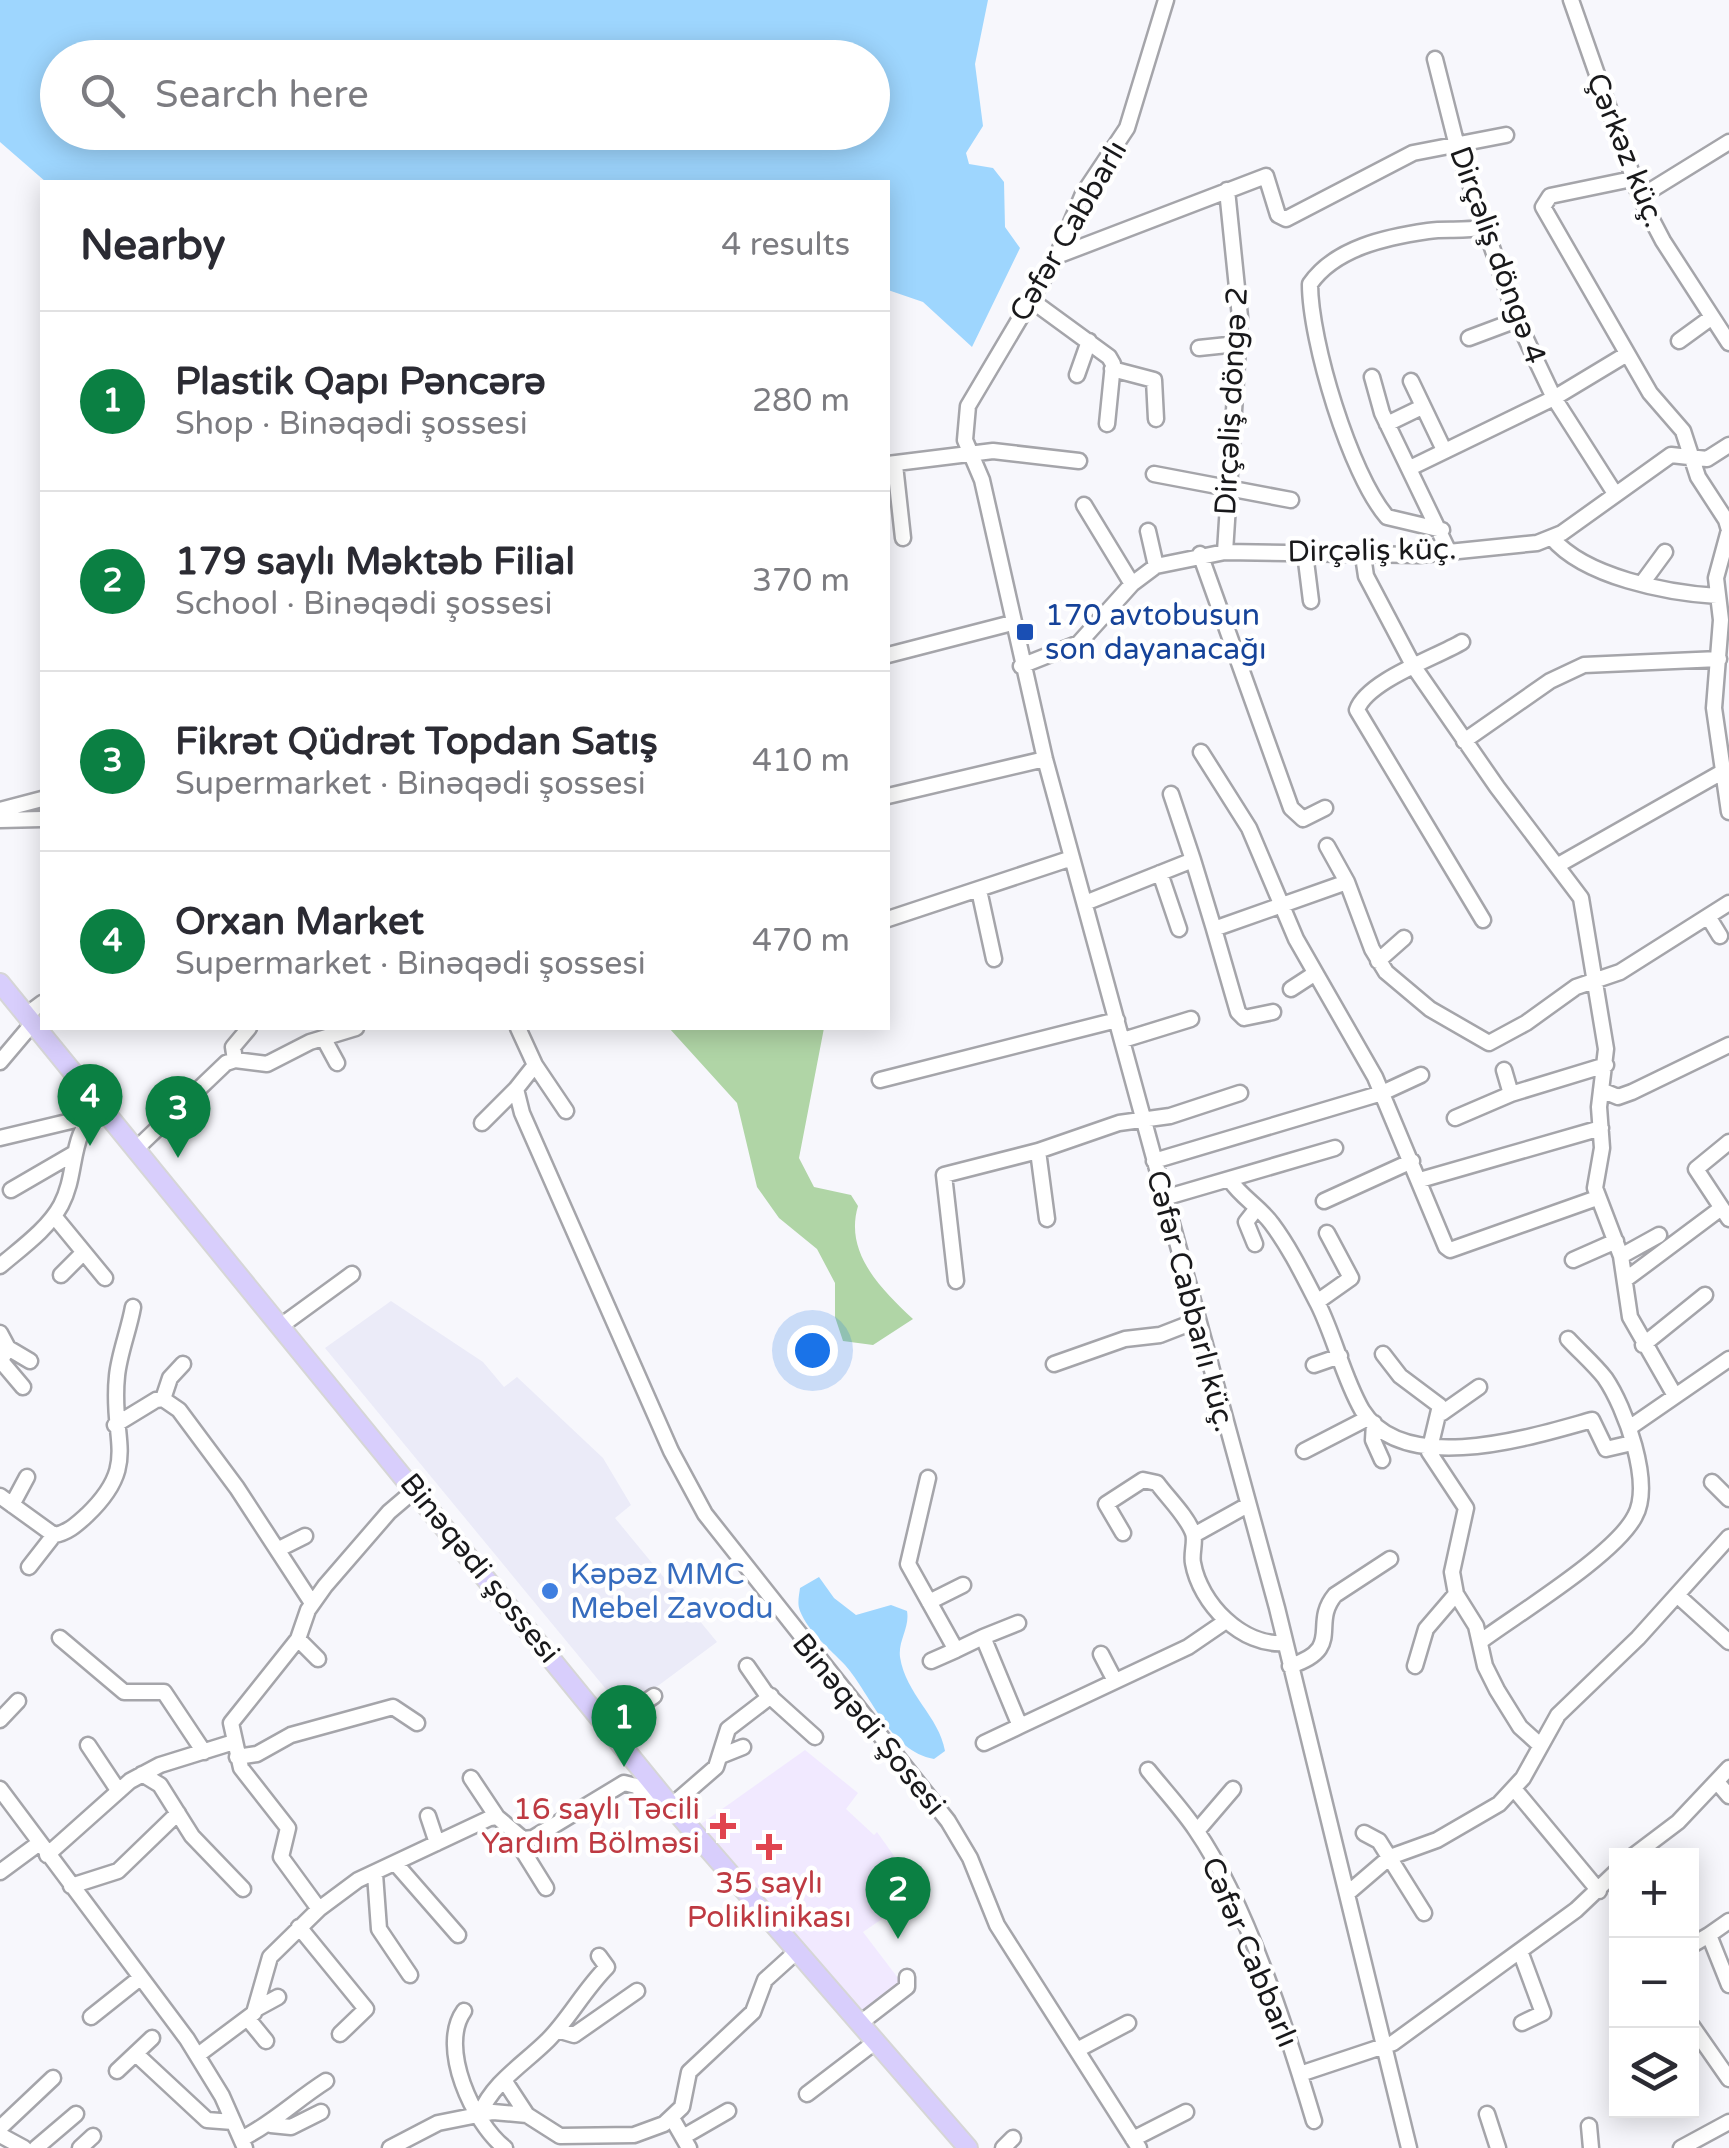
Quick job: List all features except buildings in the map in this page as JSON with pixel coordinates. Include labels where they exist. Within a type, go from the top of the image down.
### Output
[{"type":"main road","name":"Binəqədi şossesi","points":[[2,989],[29,1019],[94,1110],[137,1148],[671,1806],[968,2148]]},
{"type":"street","name":"Cəfər Cabbarlı","points":[[970,455],[965,440],[968,406],[1057,256],[1076,206],[1127,128],[1166,0]]},
{"type":"street","name":"Çərkəz küç.","points":[[1571,0],[1640,197],[1662,241],[1728,339]]},
{"type":"street","name":"Dirçəliş döngə 4","points":[[1435,59],[1457,146],[1517,320],[1554,398],[1614,492]]},
{"type":"street","points":[[1057,256],[1266,176],[1278,214],[1286,219],[1396,160],[1506,135]]},
{"type":"street","points":[[1640,197],[1729,142]]},
{"type":"street","points":[[1632,179],[1550,196],[1543,207],[1650,393],[1683,431],[1698,477],[1726,520],[1728,545],[1718,566],[1716,596],[1725,621],[1714,708],[1729,812]]},
{"type":"street","name":"Dirçəliş döngə 2","points":[[1225,552],[1240,290],[1228,190]]},
{"type":"street","points":[[1442,530],[1387,518],[1356,464],[1340,434],[1310,284],[1328,262],[1350,251],[1426,231],[1483,227]]},
{"type":"street","points":[[1031,300],[1110,357],[1108,424]]},
{"type":"street","points":[[1679,341],[1712,317]]},
{"type":"street","points":[[1470,338],[1517,320]]},
{"type":"street","points":[[1077,375],[1090,341]]},
{"type":"street","points":[[1200,348],[1237,344]]},
{"type":"street","points":[[1410,468],[1554,398],[1627,354]]},
{"type":"street","points":[[1112,369],[1154,380],[1156,419]]},
{"type":"street","points":[[1372,377],[1387,424],[1442,530],[1449,552]]},
{"type":"street","points":[[1411,381],[1444,450]]},
{"type":"street","points":[[1387,424],[1422,408]]},
{"type":"street","name":"Dirçəliş küç.","points":[[1022,666],[1079,643],[1132,584],[1156,566],[1200,554],[1225,552],[1362,556],[1449,552],[1552,538],[1671,455],[1708,459],[1729,445]]},
{"type":"street","points":[[903,538],[891,464],[1004,452],[1079,461]]},
{"type":"street","name":"Cəfər Cabbarlı küç.","points":[[970,455],[982,480],[1045,759],[1285,1644],[1409,2148]]},
{"type":"street","points":[[1154,474],[1291,500]]},
{"type":"street","points":[[1084,505],[1132,584]]},
{"type":"street","points":[[1148,531],[1156,566]]},
{"type":"street","points":[[1552,538],[1587,568],[1716,596]]},
{"type":"street","points":[[1643,582],[1665,552]]},
{"type":"street","points":[[1305,553],[1312,601]]},
{"type":"street","points":[[1200,554],[1291,808],[1303,819],[1325,808]]},
{"type":"street","points":[[1362,556],[1366,576],[1414,667],[1464,741],[1582,898],[1606,1065],[1601,1090],[1597,1198],[1621,1256],[1626,1303],[1642,1344],[1674,1394]]},
{"type":"street","points":[[890,655],[1012,623]]},
{"type":"street","points":[[1462,642],[1362,700],[1356,710],[1482,920]]},
{"type":"street","points":[[1464,741],[1550,681],[1584,665],[1719,659]]},
{"type":"street","points":[[1201,752],[1249,828],[1314,974],[1382,1093],[1450,1250],[1597,1198]]},
{"type":"street","points":[[890,796],[1045,759]]},
{"type":"street","points":[[1560,864],[1725,771]]},
{"type":"street","points":[[1170,794],[1238,1012],[1244,1018],[1273,1012]]},
{"type":"street","points":[[1,810],[40,803]]},
{"type":"street","points":[[1,810],[40,819]]},
{"type":"street","points":[[1327,846],[1347,882],[1378,961],[1421,1003],[1489,1043],[1526,1023],[1576,987],[1620,972],[1729,904]]},
{"type":"street","points":[[890,918],[1072,858]]},
{"type":"street","points":[[1085,903],[1193,860]]},
{"type":"street","points":[[1160,873],[1178,928]]},
{"type":"street","points":[[1214,929],[1347,882]]},
{"type":"street","points":[[978,890],[994,958]]},
{"type":"street","points":[[1709,918],[1720,936]]},
{"type":"street","points":[[1378,961],[1404,938]]},
{"type":"street","points":[[1291,989],[1314,974]]},
{"type":"street","points":[[0,1062],[40,1005]]},
{"type":"street","points":[[1123,1040],[1191,1019]]},
{"type":"street","points":[[880,1080],[1117,1020]]},
{"type":"street","points":[[235,1060],[233,1047],[247,1030]]},
{"type":"street","points":[[137,1148],[216,1070],[235,1060],[268,1064],[350,1030]]},
{"type":"street","points":[[519,1030],[535,1065],[566,1111]]},
{"type":"street","points":[[324,1038],[338,1063]]},
{"type":"street","points":[[1601,1090],[1618,1097],[1729,1045]]},
{"type":"street","points":[[482,1123],[535,1065]]},
{"type":"street","points":[[1456,1118],[1511,1094],[1606,1065]]},
{"type":"street","points":[[1504,1070],[1511,1094]]},
{"type":"street","points":[[1154,1162],[1382,1093],[1421,1076]]},
{"type":"street","name":"Binəqədi Şosesi","points":[[516,1088],[522,1113],[688,1485],[739,1562],[965,1846],[997,1925],[1136,2144]]},
{"type":"street","points":[[956,1281],[944,1174],[1038,1152],[1119,1123],[1144,1121],[1240,1092]]},
{"type":"street","points":[[0,1138],[94,1110]]},
{"type":"street","points":[[0,1266],[54,1216],[66,1194],[73,1154],[94,1110]]},
{"type":"street","points":[[1420,1180],[1601,1128]]},
{"type":"street","points":[[1625,1280],[1724,1214],[1696,1169],[1729,1142]]},
{"type":"street","points":[[1164,1198],[1335,1148]]},
{"type":"street","points":[[1038,1152],[1047,1219]]},
{"type":"street","points":[[11,1190],[73,1154]]},
{"type":"street","points":[[1324,1201],[1412,1161]]},
{"type":"street","points":[[1230,1180],[1279,1235],[1317,1302],[1371,1420],[1373,1440],[1382,1460]]},
{"type":"street","points":[[1255,1244],[1246,1222],[1256,1208]]},
{"type":"street","points":[[54,1216],[106,1278]]},
{"type":"street","points":[[1317,1302],[1351,1278],[1327,1233]]},
{"type":"street","points":[[1621,1256],[1659,1235]]},
{"type":"street","points":[[1573,1260],[1616,1241]]},
{"type":"street","points":[[61,1275],[82,1254]]},
{"type":"street","points":[[282,1325],[352,1274]]},
{"type":"street","points":[[1642,1344],[1705,1295]]},
{"type":"street","points":[[28,1567],[54,1535],[78,1524],[115,1484],[120,1458],[115,1425],[117,1371],[133,1307]]},
{"type":"street","points":[[1054,1364],[1125,1338],[1160,1334],[1196,1321]]},
{"type":"street","points":[[0,1332],[3,1357],[23,1388]]},
{"type":"street","points":[[1481,1642],[1622,1536],[1641,1500],[1631,1436],[1603,1376],[1568,1339]]},
{"type":"street","points":[[1383,1354],[1400,1376],[1431,1398],[1442,1413]]},
{"type":"street","points":[[1314,1365],[1340,1356]]},
{"type":"street","points":[[3,1357],[30,1361]]},
{"type":"street","points":[[1371,1420],[1399,1439],[1429,1445],[1516,1441],[1592,1420],[1606,1449],[1631,1436],[1674,1394],[1729,1359]]},
{"type":"street","points":[[115,1425],[163,1399],[170,1378],[183,1364]]},
{"type":"street","points":[[1479,1387],[1442,1413],[1429,1445],[1436,1466],[1466,1508],[1452,1572],[1456,1594],[1481,1642],[1485,1666],[1497,1690],[1520,1727],[1542,1746]]},
{"type":"street","points":[[163,1399],[179,1410],[280,1549],[312,1603]]},
{"type":"street","points":[[1304,1451],[1371,1420]]},
{"type":"street","points":[[27,1477],[6,1500],[54,1535]]},
{"type":"street","points":[[928,1478],[908,1564],[956,1650]]},
{"type":"street","points":[[1123,1533],[1106,1504],[1150,1479],[1194,1535]]},
{"type":"street","points":[[1712,1482],[1729,1499]]},
{"type":"street","points":[[319,1909],[281,1857],[288,1835],[285,1822],[236,1750],[231,1723],[298,1639],[312,1603],[389,1512],[416,1489]]},
{"type":"street","points":[[1246,1506],[1194,1535],[1191,1549],[1196,1577],[1211,1607],[1226,1621],[1273,1643],[1285,1644]]},
{"type":"street","points":[[280,1549],[305,1536]]},
{"type":"street","points":[[1348,1893],[1390,1858],[1464,1826],[1515,1790],[1558,1715],[1729,1537]]},
{"type":"street","points":[[1290,1666],[1312,1657],[1324,1646],[1330,1601],[1335,1595],[1390,1559]]},
{"type":"street","points":[[929,1602],[963,1585]]},
{"type":"street","points":[[1415,1666],[1418,1643],[1456,1594]]},
{"type":"street","points":[[1676,1595],[1729,1642]]},
{"type":"street","points":[[984,1743],[1188,1647],[1226,1621]]},
{"type":"street","points":[[931,1660],[1018,1622]]},
{"type":"street","points":[[983,1637],[1020,1726]]},
{"type":"street","points":[[60,1638],[124,1692],[156,1691],[170,1697],[204,1752]]},
{"type":"street","points":[[298,1639],[318,1659]]},
{"type":"street","points":[[1101,1654],[1114,1679]]},
{"type":"street","points":[[747,1666],[771,1696],[815,1738]]},
{"type":"street","points":[[608,1727],[654,1696]]},
{"type":"street","points":[[524,1839],[546,1833],[624,1783],[636,1786],[656,1808],[671,1806],[710,1773],[723,1755],[728,1729],[771,1696]]},
{"type":"street","points":[[0,1720],[18,1701]]},
{"type":"street","points":[[0,1872],[43,1849],[142,1774],[204,1752],[236,1750],[257,1754],[291,1735],[392,1706],[417,1723]]},
{"type":"street","points":[[88,1745],[118,1790]]},
{"type":"street","points":[[723,1755],[743,1747]]},
{"type":"street","points":[[1644,1848],[1678,1822],[1729,1768]]},
{"type":"street","name":"Cəfər Cabbarlı","points":[[1148,1770],[1196,1831],[1262,1969],[1314,2121]]},
{"type":"street","points":[[142,1774],[160,1785],[198,1844],[243,1889]]},
{"type":"street","points":[[471,1778],[498,1817],[524,1839]]},
{"type":"street","points":[[1717,1782],[1729,1796]]},
{"type":"street","points":[[0,1789],[198,2055],[243,2143],[326,2080]]},
{"type":"street","name":"Cəfər Cabbarlı","points":[[1196,1831],[1234,1789]]},
{"type":"street","points":[[1515,1790],[1599,1890]]},
{"type":"street","points":[[71,1886],[118,1870],[178,1813]]},
{"type":"street","points":[[428,1816],[437,1843]]},
{"type":"street","points":[[266,2041],[252,2014],[270,1956],[298,1927],[358,1880],[498,1817]]},
{"type":"street","points":[[1364,1833],[1379,1842],[1424,1913]]},
{"type":"street","points":[[524,1839],[523,1851],[546,1888]]},
{"type":"street","points":[[396,1864],[458,1935]]},
{"type":"street","points":[[375,1874],[379,1929],[410,1975]]},
{"type":"street","name":"Cəfər Cabbarlı","points":[[1300,2074],[1384,2048],[1520,1951],[1609,1879]]},
{"type":"street","points":[[1699,1941],[1729,1921]]},
{"type":"street","points":[[298,1927],[366,2009],[340,2034]]},
{"type":"street","points":[[1709,1935],[1729,1985]]},
{"type":"street","points":[[1520,1951],[1542,2013],[1522,2024]]},
{"type":"street","points":[[504,2080],[527,2115],[560,2136],[604,2132],[634,2135],[673,2120],[682,2107],[689,2072],[754,2012],[766,1980],[796,1952]]},
{"type":"street","points":[[480,2114],[486,2098],[557,2030],[579,1995],[606,1966],[599,1956]]},
{"type":"street","points":[[91,2018],[140,1978]]},
{"type":"street","points":[[859,2024],[907,1986],[907,1978]]},
{"type":"street","points":[[557,2030],[574,2035],[636,1991]]},
{"type":"street","points":[[198,2055],[278,1998]]},
{"type":"street","points":[[464,2011],[453,2031],[454,2057],[480,2114],[505,2148]]},
{"type":"street","points":[[1077,2050],[1128,2023]]},
{"type":"street","points":[[1693,2028],[1729,2079]]},
{"type":"street","points":[[117,2071],[152,2038]]},
{"type":"street","points":[[807,2094],[875,2042]]},
{"type":"street","points":[[136,2054],[207,2120],[233,2122]]},
{"type":"street","points":[[8,2140],[54,2078]]},
{"type":"street","points":[[673,2120],[686,2142],[728,2111]]},
{"type":"street","points":[[270,2124],[290,2127],[321,2112]]},
{"type":"street","points":[[1136,2144],[1186,2112]]},
{"type":"street","points":[[36,2148],[76,2114]]},
{"type":"street","points":[[390,2148],[438,2123],[480,2114],[527,2115]]},
{"type":"street","points":[[1487,2114],[1498,2148]]},
{"type":"street","points":[[1681,2148],[1729,2122]]},
{"type":"street","points":[[1589,2126],[1591,2148]]},
{"type":"street","points":[[80,2148],[93,2136]]},
{"type":"shaded area","points":[[391,1301],[483,1362],[504,1387],[517,1377],[603,1458],[631,1505],[615,1518],[717,1642],[624,1711],[325,1348]]},
{"type":"shaded area","points":[[805,1750],[858,1793],[846,1809],[874,1835],[877,1832],[902,1867],[904,1904],[863,1932],[901,1982],[863,2011],[701,1824]]},
{"type":"green space","points":[[671,1030],[824,1030],[799,1158],[814,1187],[851,1195],[858,1206],[856,1239],[868,1269],[913,1319],[873,1345],[843,1341],[835,1317],[835,1283],[817,1249],[779,1218],[757,1187],[737,1103]]},
{"type":"water","points":[[0,0],[988,0],[975,64],[983,126],[966,153],[969,164],[993,168],[1004,182],[1005,227],[1020,248],[972,347],[923,302],[890,291],[890,180],[44,180],[0,142]]},
{"type":"water","points":[[819,1577],[834,1598],[856,1615],[891,1605],[907,1611],[900,1657],[909,1683],[942,1738],[945,1751],[934,1759],[919,1754],[894,1734],[845,1665],[804,1619],[799,1606],[800,1588]]},
{"type":"place","name":"170 avtobusun son dayanacağı","points":[[1025,632]]},
{"type":"place","name":"Orxan Market","points":[[90,1146]]},
{"type":"place","name":"Fikrət Qüdrət Topdan Satış","points":[[178,1158]]},
{"type":"place","name":"Kəpəz MMC Mebel Zavodu","points":[[550,1591]]},
{"type":"place","name":"Plastik Qapı Pəncərə","points":[[624,1767]]},
{"type":"place","name":"16 saylı Təcili Yardım Bölməsi","points":[[723,1826]]},
{"type":"place","name":"35 saylı Poliklinikası","points":[[769,1847]]},
{"type":"place","name":"179 saylı Məktəb Filial","points":[[898,1939]]}]
